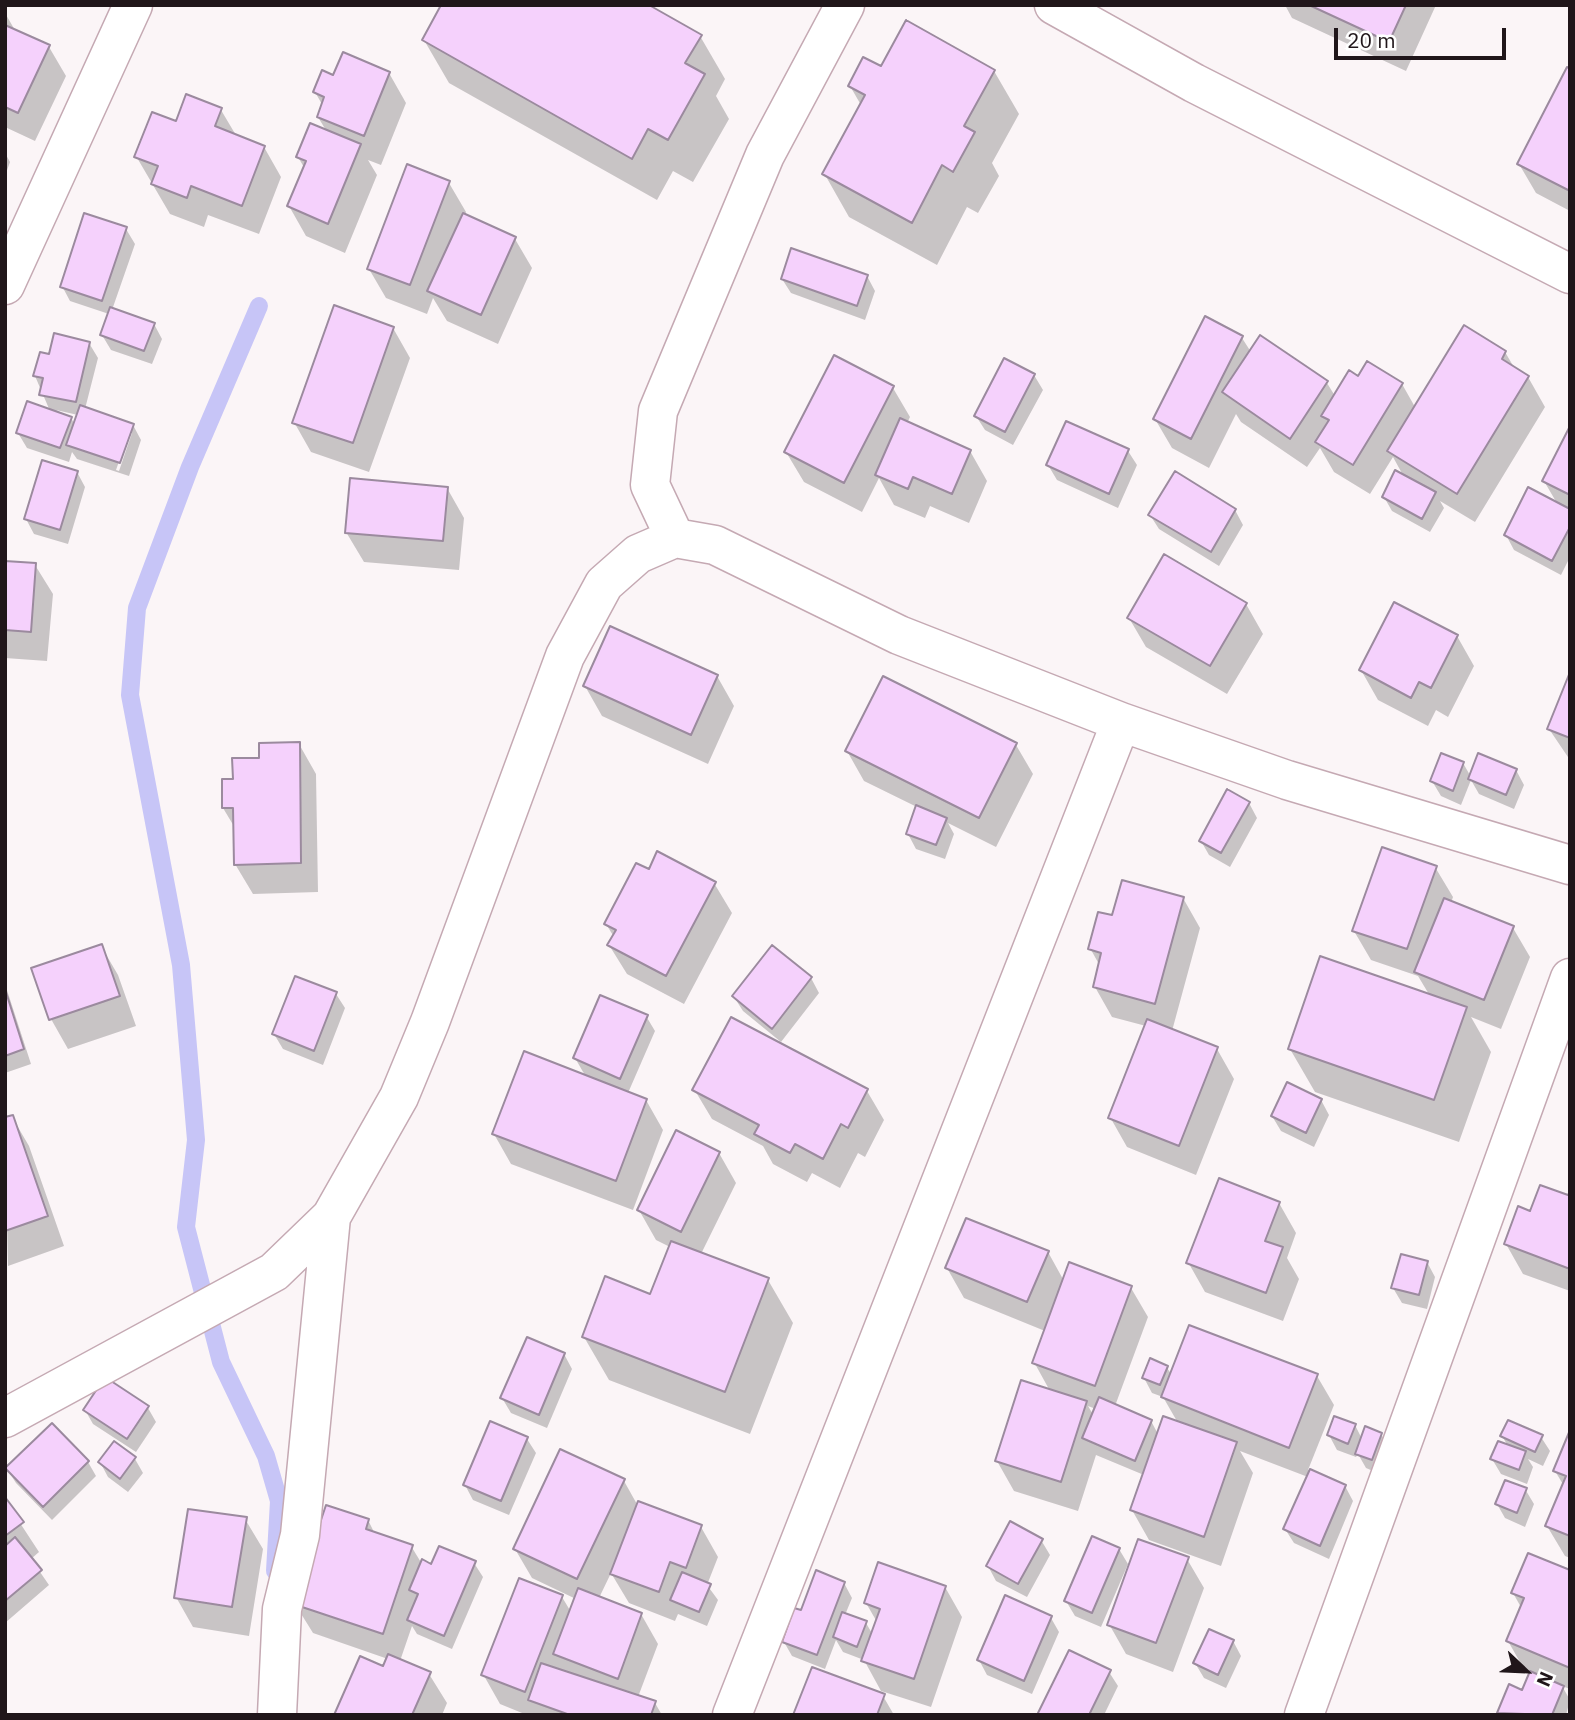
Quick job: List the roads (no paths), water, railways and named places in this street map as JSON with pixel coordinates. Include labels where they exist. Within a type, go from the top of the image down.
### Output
[{"type":"street","points":[[5,285],[133,5]]},
{"type":"street","points":[[674,538],[650,485],[658,411],[765,155],[845,5]]},
{"type":"street","points":[[1054,5],[1194,83],[1564,259]]},
{"type":"street","points":[[5,1418],[274,1272],[331,1217],[399,1097],[430,1022],[565,656],[604,584],[638,554],[674,538],[715,545],[899,635],[1121,722],[1287,780],[1570,865]]},
{"type":"street","points":[[732,1715],[1121,722]]},
{"type":"street","points":[[1304,1715],[1570,978]]},
{"type":"street","points":[[277,1715],[282,1609],[300,1535],[331,1217]]},
{"type":"waterway","points":[[259,306],[190,467],[137,608],[130,695],[181,965],[196,1140],[186,1227],[221,1362],[266,1456],[279,1501],[275,1571]]}]
